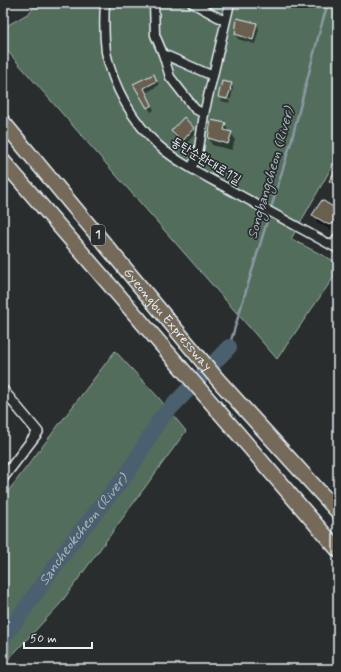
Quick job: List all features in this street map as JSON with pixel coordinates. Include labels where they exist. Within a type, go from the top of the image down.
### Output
[{"type":"highway","name":"Gyeongbu Expressway","points":[[3,122],[218,380],[337,510]]},
{"type":"highway","name":"Gyeongbu Expressway","points":[[3,161],[336,548]]},
{"type":"street","name":"동탄순환대로1길","points":[[105,3],[104,35],[115,81],[129,110],[148,134],[160,146],[191,168],[335,248]]},
{"type":"street","points":[[154,3],[155,35],[170,77],[195,109],[204,114]]},
{"type":"street","points":[[192,3],[225,22]]},
{"type":"street","points":[[191,168],[198,155],[204,114],[230,3]]},
{"type":"street","points":[[163,54],[213,76]]},
{"type":"street","points":[[335,248],[338,237]]},
{"type":"street","points":[[3,390],[38,432],[3,478]]},
{"type":"green space","points":[[37,3],[338,3],[338,156],[291,239],[338,263],[338,271],[277,359],[3,46],[3,28],[29,13]]},
{"type":"green space","points":[[115,351],[158,397],[186,431],[60,604],[3,665],[3,498]]},
{"type":"building","points":[[237,18],[257,23],[253,40],[235,34]]},
{"type":"building","points":[[154,74],[157,81],[144,88],[152,105],[147,108],[133,84]]},
{"type":"building","points":[[222,81],[232,83],[227,99],[218,97]]},
{"type":"building","points":[[184,117],[194,128],[182,142],[171,131]]},
{"type":"building","points":[[211,120],[226,123],[224,130],[232,132],[228,144],[208,138]]},
{"type":"building","points":[[338,165],[338,186],[329,181]]},
{"type":"building","points":[[322,200],[338,210],[338,216],[335,223],[329,225],[312,215]]},
{"type":"waterway","name":"Songbangcheon (River)","points":[[229,347],[291,142],[328,3]]},
{"type":"waterway","name":"Sancheokcheon (River)","points":[[3,638],[69,546],[129,471],[160,419],[229,347]]}]
